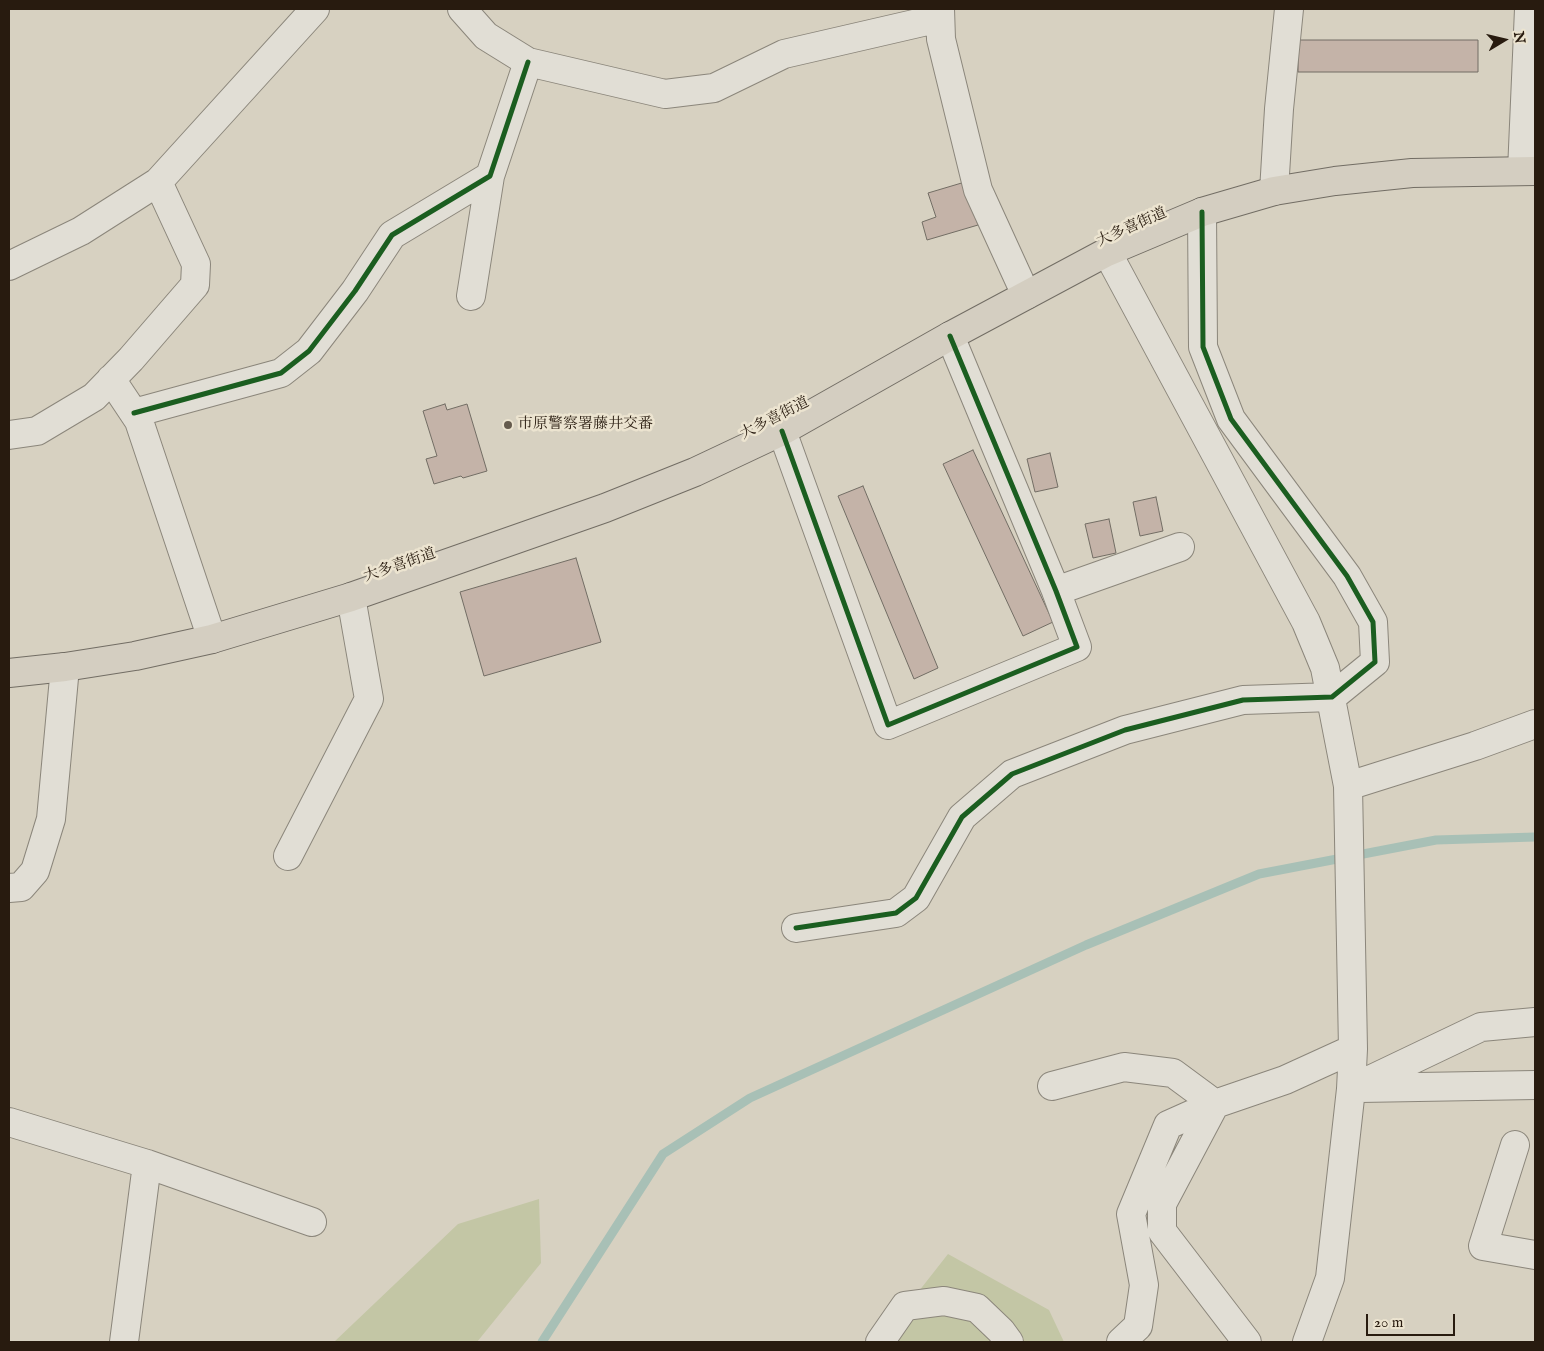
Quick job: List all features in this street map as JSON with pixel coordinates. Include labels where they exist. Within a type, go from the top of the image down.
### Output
[{"type":"highway","name":"大多喜街道","points":[[9,673],[65,667],[135,656],[212,639],[350,597],[606,508],[696,472],[782,431],[950,336],[1107,252],[1202,212],[1274,191],[1335,181],[1412,173],[1529,171]]},
{"type":"street","points":[[9,266],[81,231],[158,182],[315,9]]},
{"type":"street","points":[[462,9],[486,36],[528,62],[665,94],[714,88],[784,54],[940,13],[941,39],[978,190],[1026,295]]},
{"type":"street","points":[[1274,191],[1279,109],[1289,9]]},
{"type":"street","points":[[1529,9],[1529,171]]},
{"type":"street","points":[[471,296],[490,176],[528,62]]},
{"type":"street","points":[[134,413],[281,373],[308,351],[354,291],[392,235],[490,176]]},
{"type":"street","points":[[9,435],[37,431],[94,397],[196,285],[196,264],[158,182]]},
{"type":"street","points":[[796,928],[896,913],[916,898],[962,817],[1012,774],[1125,730],[1243,700],[1332,697],[1376,662],[1373,622],[1348,576],[1231,419],[1203,347],[1202,212]]},
{"type":"street","points":[[1107,252],[1306,622],[1325,668],[1332,697],[1348,786],[1351,1088],[1330,1278],[1307,1342]]},
{"type":"street","points":[[782,431],[888,726],[1077,647],[950,336]]},
{"type":"street","points":[[111,379],[139,420],[212,639]]},
{"type":"street","points":[[1056,592],[1180,547]]},
{"type":"street","points":[[288,856],[369,699],[350,597]]},
{"type":"street","points":[[9,888],[21,887],[35,872],[51,819],[65,667]]},
{"type":"street","points":[[1348,786],[1474,746],[1535,724]]},
{"type":"street","points":[[1351,1088],[1481,1027],[1535,1022]]},
{"type":"street","points":[[1121,1342],[1138,1326],[1144,1285],[1131,1214],[1168,1125],[1216,1104],[1285,1080],[1352,1050]]},
{"type":"street","points":[[1052,1086],[1124,1067],[1173,1073],[1216,1104]]},
{"type":"street","points":[[1351,1088],[1535,1085]]},
{"type":"street","points":[[1216,1104],[1162,1204],[1162,1231],[1246,1342]]},
{"type":"street","points":[[9,1122],[147,1164],[312,1222]]},
{"type":"street","points":[[1515,1145],[1483,1246],[1535,1255]]},
{"type":"street","points":[[124,1342],[147,1164]]},
{"type":"street","points":[[880,1342],[905,1306],[944,1301],[976,1308],[1001,1331],[1008,1342]]},
{"type":"green space","points":[[539,1199],[541,1263],[477,1342],[334,1342],[458,1224]]},
{"type":"green space","points":[[948,1254],[1049,1310],[1064,1342],[879,1342]]},
{"type":"building","points":[[1298,40],[1478,40],[1478,72],[1298,72]]},
{"type":"building","points":[[965,182],[978,225],[927,240],[922,222],[936,217],[928,193]]},
{"type":"building","points":[[445,404],[447,410],[467,404],[487,471],[434,484],[426,459],[437,456],[423,411]]},
{"type":"building","points":[[973,450],[1053,622],[1023,636],[943,464]]},
{"type":"building","points":[[1050,453],[1058,487],[1035,492],[1027,459]]},
{"type":"building","points":[[863,486],[938,668],[914,679],[838,496]]},
{"type":"building","points":[[1156,497],[1163,531],[1140,536],[1133,502]]},
{"type":"building","points":[[1109,519],[1116,553],[1093,558],[1085,524]]},
{"type":"building","points":[[576,558],[601,642],[484,676],[460,592]]},
{"type":"waterway","points":[[542,1342],[663,1154],[750,1098],[1086,945],[1259,874],[1436,840],[1535,837]]},
{"type":"cycle path","points":[[134,413],[281,373],[309,351],[355,291],[392,235],[490,176],[528,62]]},
{"type":"cycle path","points":[[796,928],[896,913],[916,898],[962,817],[1012,774],[1125,730],[1243,700],[1332,697],[1375,662],[1373,622],[1347,576],[1231,419],[1203,347],[1202,212]]},
{"type":"cycle path","points":[[782,431],[888,725],[1077,647],[1056,591],[950,336]]},
{"type":"place","name":"市原警察署藤井交番","points":[[508,425]]}]
